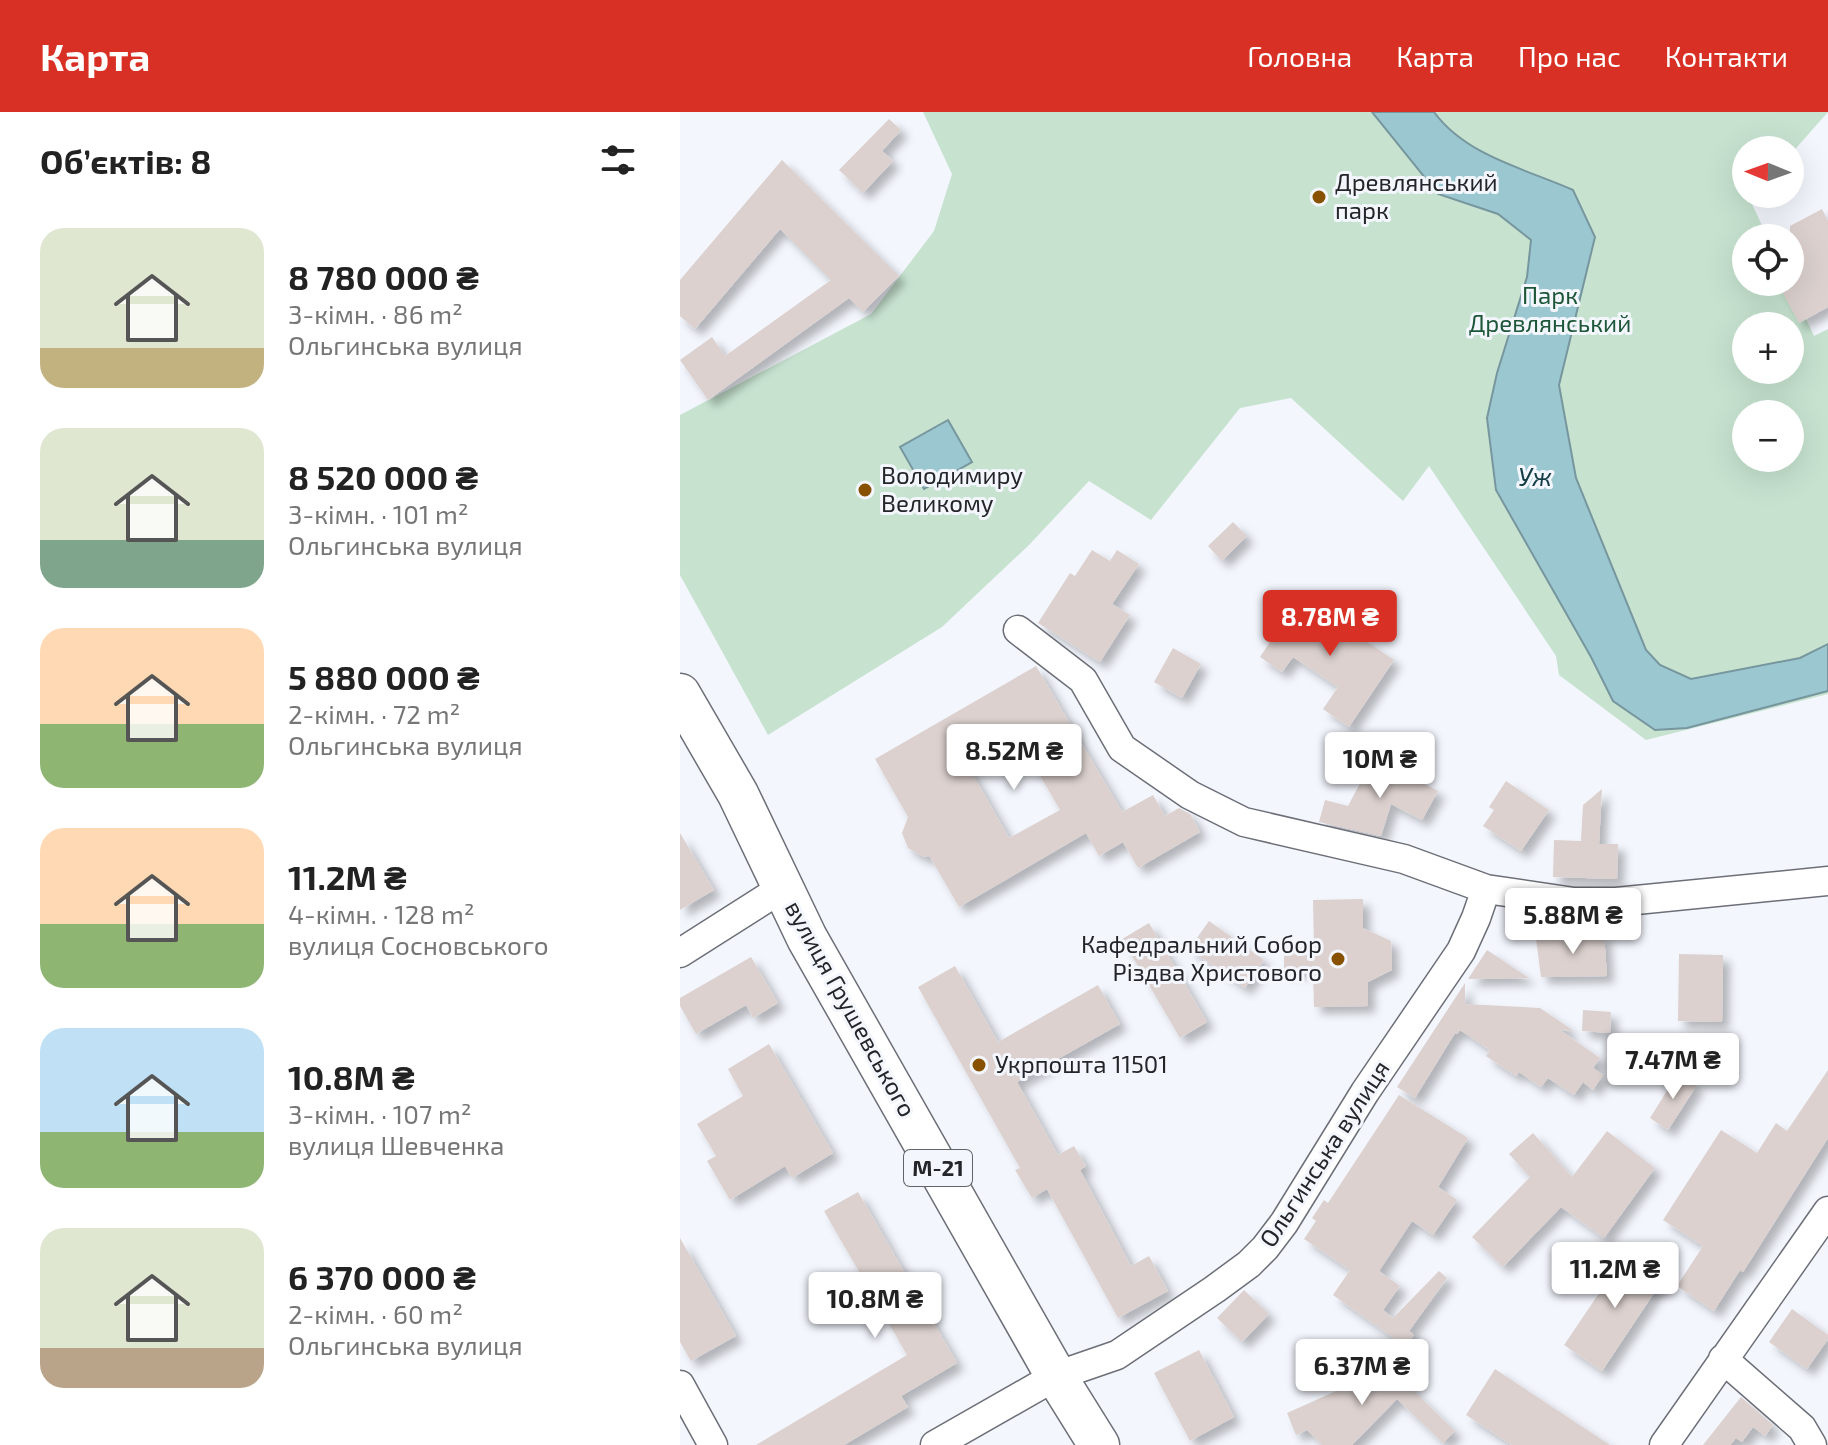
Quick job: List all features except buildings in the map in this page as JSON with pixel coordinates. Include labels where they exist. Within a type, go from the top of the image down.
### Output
[{"type":"highway","name":"вулиця Грушевського","points":[[680,694],[738,794],[807,938],[1056,1376],[1099,1445]]},
{"type":"street","points":[[1018,630],[1083,680],[1122,748],[1190,795],[1244,822],[1404,859],[1486,889],[1574,902],[1616,902],[1828,881]]},
{"type":"street","points":[[680,953],[784,887]]},
{"type":"street","name":"Ольгинська вулиця","points":[[935,1445],[1056,1376],[1117,1355],[1215,1289],[1265,1248],[1284,1223],[1365,1092],[1461,951],[1486,889]]},
{"type":"street","points":[[1664,1445],[1828,1211]]},
{"type":"street","points":[[1723,1359],[1802,1428],[1812,1445]]},
{"type":"street","points":[[680,1385],[713,1445]]},
{"type":"green space","name":"Парк Древлянський","points":[[923,112],[1828,112],[1804,139],[1804,136],[1732,136],[1732,208],[1754,208],[1761,224],[1732,224],[1732,296],[1795,296],[1803,312],[1732,312],[1732,384],[1804,384],[1804,314],[1814,336],[1828,329],[1828,694],[1646,740],[1559,675],[1556,656],[1429,466],[1403,501],[1291,398],[1240,408],[1151,520],[1089,481],[1029,545],[942,627],[768,735],[680,575],[680,415],[871,314],[934,231],[952,174]]},
{"type":"water","name":"Уж","points":[[1372,112],[1434,112],[1447,127],[1480,150],[1573,190],[1595,237],[1559,385],[1576,478],[1646,650],[1660,665],[1691,679],[1800,658],[1828,644],[1828,691],[1687,728],[1655,730],[1613,701],[1496,490],[1487,418],[1497,373],[1527,277],[1531,240],[1498,214],[1438,194]]},
{"type":"water","points":[[948,420],[972,462],[924,489],[900,447]]},
{"type":"place","name":"Древлянський парк","points":[[1319,197]]},
{"type":"place","name":"Володимиру Великому","points":[[865,490]]},
{"type":"place","name":"Кафедральний Собор Різдва Христового","points":[[1338,959]]},
{"type":"place","name":"Укрпошта 11501","points":[[979,1065]]}]
